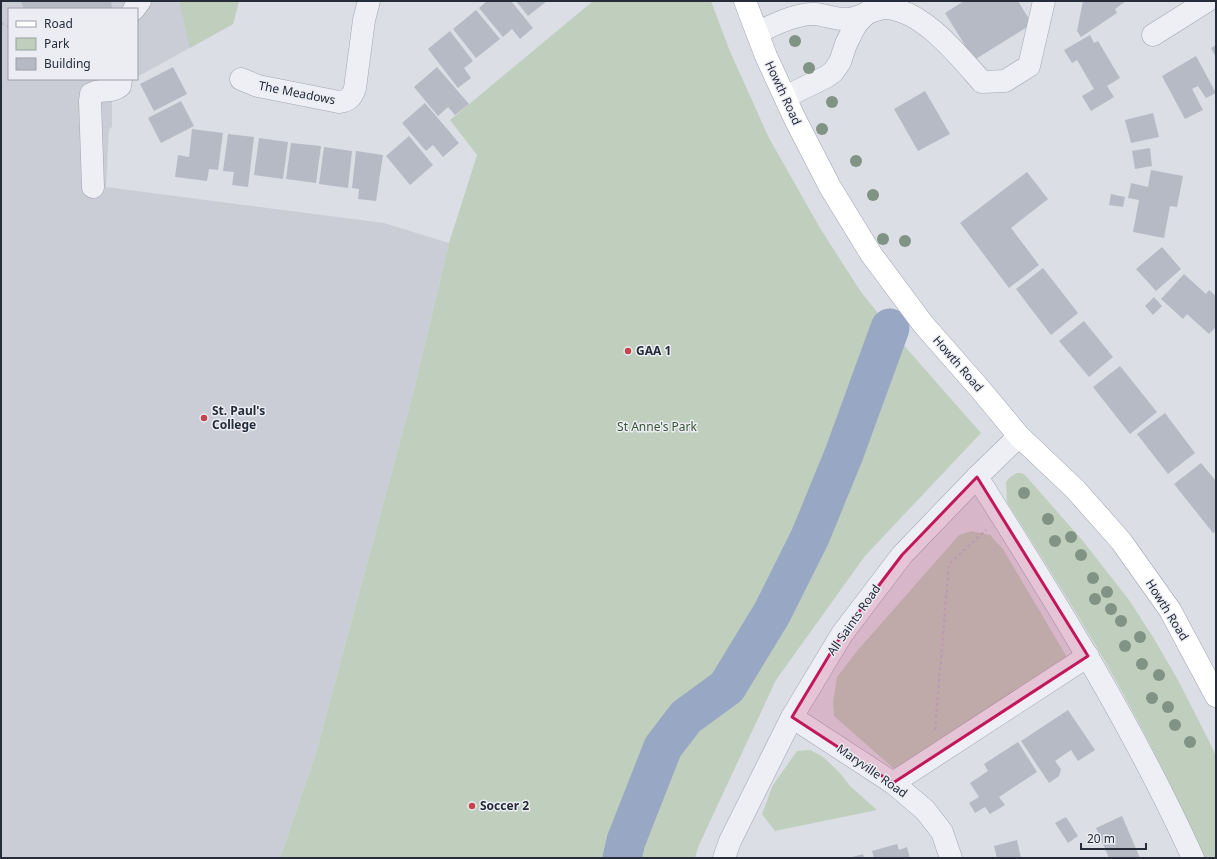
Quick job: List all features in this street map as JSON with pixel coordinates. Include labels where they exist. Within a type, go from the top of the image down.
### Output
[{"type":"main road","name":"Howth Road","points":[[745,1],[766,56],[785,97],[830,187],[871,254],[923,324],[980,388],[1019,436],[1075,489],[1121,541],[1170,610],[1216,696]]},
{"type":"street","name":"The Meadows","points":[[241,78],[258,86],[339,102],[346,101],[352,97],[355,88],[364,20],[369,1]]},
{"type":"street","points":[[758,32],[789,19],[807,15],[815,14],[846,20],[871,8],[876,10],[884,8],[896,10],[912,15],[946,42],[982,82],[1005,81],[1029,66],[1044,1]]},
{"type":"street","points":[[1153,35],[1207,1]]},
{"type":"street","points":[[785,97],[826,77],[833,72],[840,62],[846,44],[857,23],[871,8]]},
{"type":"street","points":[[93,187],[91,94],[96,91],[116,90],[120,86],[121,80]]},
{"type":"street","name":"All Saints Road","points":[[724,858],[730,841],[792,717],[842,634],[902,555],[976,477],[1019,436]]},
{"type":"street","points":[[976,477],[1038,572],[1088,656],[1132,734],[1193,858]]},
{"type":"street","points":[[893,782],[1088,656]]},
{"type":"street","name":"Maryville Road","points":[[792,717],[893,782],[925,810],[942,832],[951,858]]},
{"type":"path","points":[[939,753],[933,745],[949,564],[1002,516]]},
{"type":"highlighted area","points":[[977,477],[1088,656],[893,783],[792,717],[842,634],[902,555]]},
{"type":"shaded area","name":"St. Paul's College","points":[[1,1],[239,1],[233,24],[138,76],[138,8],[8,8],[8,80],[131,80],[112,91],[112,127],[109,129],[106,187],[384,223],[449,243],[415,386],[316,753],[280,858],[1,858]]},
{"type":"green space","points":[[179,1],[239,1],[233,24],[190,48]]},
{"type":"green space","name":"St Anne's Park","points":[[593,1],[711,1],[729,49],[769,138],[820,228],[861,292],[907,349],[981,433],[865,556],[776,680],[699,845],[695,858],[280,858],[316,753],[415,386],[449,243],[477,155],[450,120]]},
{"type":"green space","points":[[1017,473],[1025,475],[1083,541],[1129,600],[1178,680],[1216,756],[1216,858],[1205,858],[1160,764],[1124,695],[1060,586],[1007,502],[1006,482],[1010,477]]},
{"type":"green space","points":[[971,531],[990,535],[1003,549],[1068,659],[901,768],[893,768],[834,716],[833,702],[837,677],[857,651],[959,535]]},
{"type":"green space","points":[[810,750],[822,756],[840,773],[850,786],[877,810],[775,831],[762,814],[773,785],[797,751]]},
{"type":"building","points":[[21,1],[111,1],[112,8],[44,8],[24,8]]},
{"type":"building","points":[[487,1],[511,1],[533,28],[520,39],[512,29],[503,37],[479,8]]},
{"type":"building","points":[[516,1],[547,1],[528,16]]},
{"type":"building","points":[[964,1],[1018,1],[1032,24],[974,60],[945,13]]},
{"type":"building","points":[[1083,1],[1126,1],[1115,9],[1117,13],[1081,37],[1077,31]]},
{"type":"building","points":[[476,10],[500,39],[476,58],[453,29]]},
{"type":"building","points":[[450,31],[473,61],[464,68],[471,78],[458,88],[428,49]]},
{"type":"building","points":[[1090,35],[1094,43],[1098,41],[1120,78],[1107,86],[1114,97],[1091,111],[1082,96],[1094,89],[1077,60],[1072,63],[1064,50]]},
{"type":"building","points":[[1216,45],[1216,57],[1211,48]]},
{"type":"building","points":[[1196,56],[1216,93],[1206,98],[1198,86],[1192,89],[1203,110],[1185,119],[1162,76]]},
{"type":"building","points":[[173,67],[187,94],[154,111],[140,84]]},
{"type":"building","points":[[437,67],[469,104],[455,115],[448,107],[438,116],[414,87]]},
{"type":"building","points":[[925,91],[950,134],[918,151],[894,109]]},
{"type":"building","points":[[181,101],[194,126],[161,143],[148,118]]},
{"type":"building","points":[[425,103],[459,143],[443,157],[433,145],[426,151],[402,123]]},
{"type":"building","points":[[1153,113],[1159,137],[1131,143],[1125,120]]},
{"type":"building","points":[[192,129],[223,133],[218,170],[209,169],[207,181],[175,177],[178,155],[189,157]]},
{"type":"building","points":[[228,134],[254,137],[248,187],[232,185],[234,172],[223,171]]},
{"type":"building","points":[[409,136],[433,165],[410,185],[386,156]]},
{"type":"building","points":[[259,138],[288,142],[283,179],[254,175]]},
{"type":"building","points":[[291,143],[321,146],[316,183],[286,179]]},
{"type":"building","points":[[324,147],[352,151],[348,188],[319,184]]},
{"type":"building","points":[[1150,148],[1152,166],[1135,169],[1132,151]]},
{"type":"building","points":[[356,151],[383,155],[376,201],[358,199],[359,189],[352,188]]},
{"type":"building","points":[[1151,170],[1183,176],[1177,207],[1170,206],[1164,238],[1133,232],[1139,200],[1128,198],[1131,183],[1148,187]]},
{"type":"building","points":[[1027,172],[1048,199],[1011,228],[1039,265],[1009,288],[960,223]]},
{"type":"building","points":[[1111,194],[1125,197],[1123,207],[1109,205]]},
{"type":"building","points":[[1162,247],[1181,269],[1156,291],[1136,269]]},
{"type":"building","points":[[1043,268],[1078,313],[1051,335],[1016,289]]},
{"type":"building","points":[[1184,274],[1206,294],[1209,290],[1216,296],[1216,327],[1209,334],[1187,314],[1183,319],[1161,299]]},
{"type":"building","points":[[1154,297],[1162,306],[1153,315],[1145,306]]},
{"type":"building","points":[[1084,321],[1113,357],[1089,377],[1059,341]]},
{"type":"building","points":[[1120,366],[1157,412],[1130,434],[1093,387]]},
{"type":"building","points":[[1165,413],[1195,453],[1168,474],[1137,434]]},
{"type":"building","points":[[1201,463],[1216,481],[1216,531],[1213,533],[1174,484]]},
{"type":"building","points":[[1068,710],[1095,750],[1078,761],[1071,750],[1055,761],[1061,769],[1059,776],[1049,783],[1021,741]]},
{"type":"building","points":[[1018,742],[1037,772],[999,797],[1005,805],[990,814],[985,807],[975,813],[969,803],[979,797],[970,783],[988,771],[984,764]]},
{"type":"building","points":[[1122,816],[1140,858],[1109,858],[1096,828]]},
{"type":"building","points":[[1066,817],[1078,836],[1068,843],[1055,823]]},
{"type":"building","points":[[1017,840],[1021,858],[997,858],[994,846]]},
{"type":"building","points":[[897,844],[899,850],[907,847],[910,858],[874,858],[872,851]]},
{"type":"building","points":[[863,854],[864,858],[849,858]]},
{"type":"waterway","points":[[622,858],[626,841],[663,747],[686,717],[727,687],[772,613],[810,537],[844,454],[890,328]]},
{"type":"place","name":"GAA 1","points":[[628,351]]},
{"type":"place","name":"St. Paul's College","points":[[204,418]]},
{"type":"place","name":"Soccer 2","points":[[472,806]]}]
